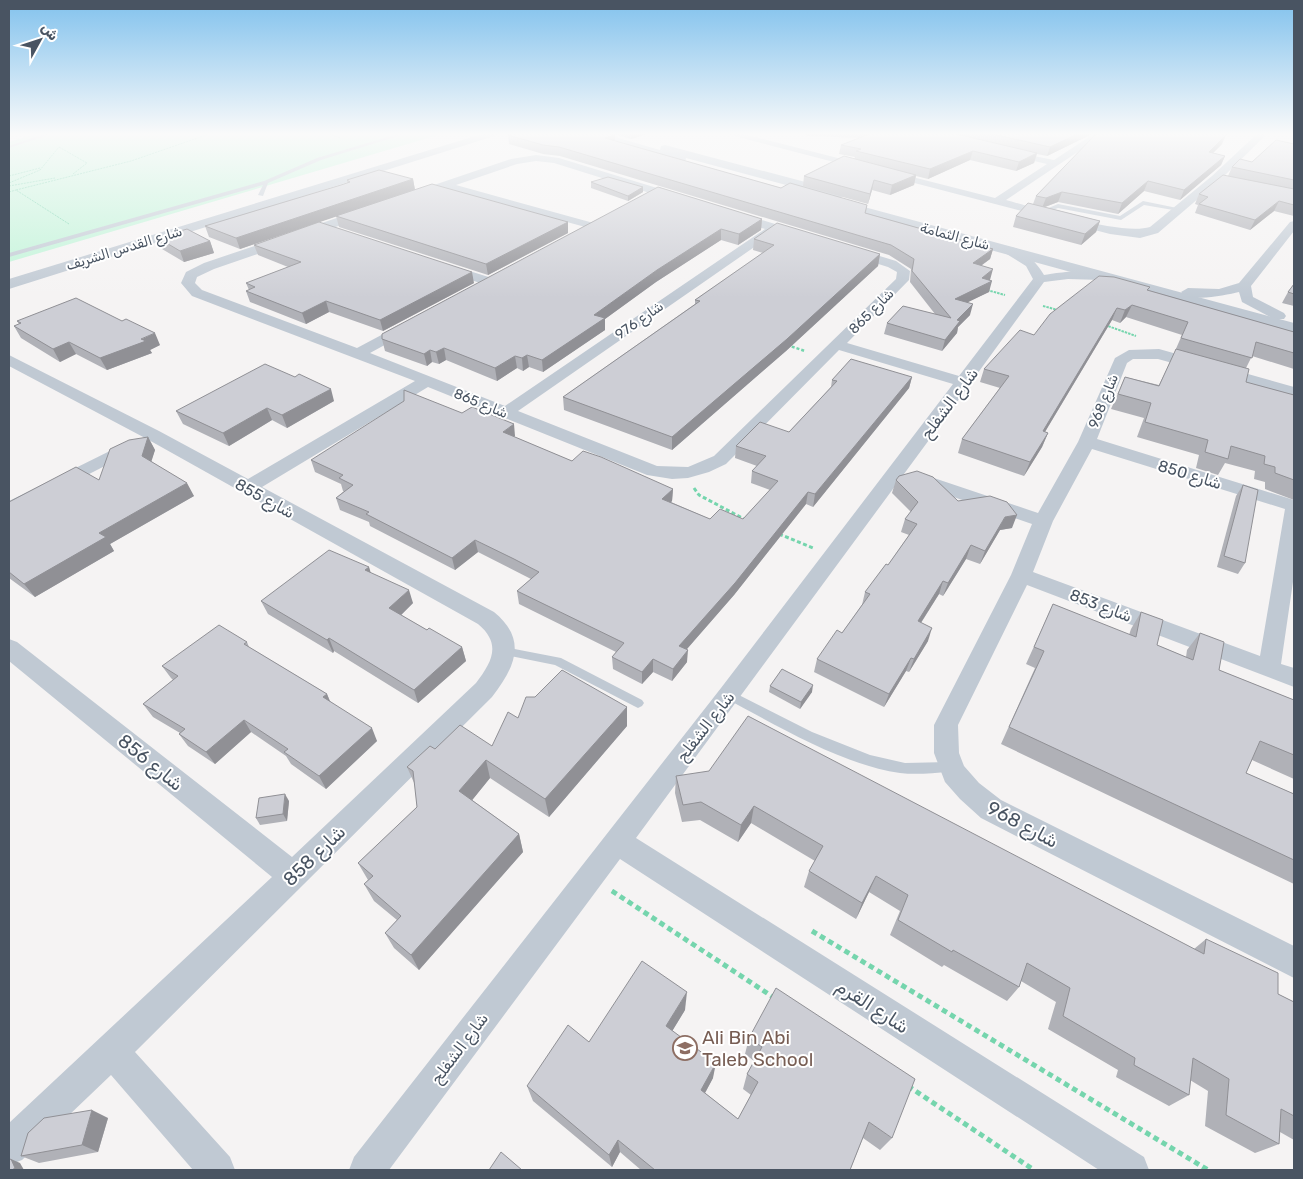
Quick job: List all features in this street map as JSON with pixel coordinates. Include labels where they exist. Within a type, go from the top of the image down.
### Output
[{"type":"street","name":"شارع القدس الشريف","points":[[9,270],[266,188]]},
{"type":"street","name":"شارع القدس الشريف","points":[[9,284],[315,188]]},
{"type":"street","name":"شارع 865","points":[[435,188],[209,266],[191,275],[188,283],[197,293],[358,353],[653,471],[689,474],[720,460],[902,280],[904,272],[892,264],[643,188]]},
{"type":"street","points":[[455,188],[593,226]]},
{"type":"street","name":"شارع الثمامة","points":[[786,188],[1294,328]]},
{"type":"street","name":"شارع الثمامة","points":[[807,188],[1294,320]]},
{"type":"street","points":[[944,188],[1114,231],[1140,234],[1154,230],[1204,188]]},
{"type":"street","points":[[996,201],[1016,188]]},
{"type":"street","points":[[640,200],[656,192]]},
{"type":"street","points":[[576,235],[608,218]]},
{"type":"street","points":[[1188,292],[1219,292],[1244,286],[1294,224]]},
{"type":"street","points":[[321,227],[340,233]]},
{"type":"street","name":"شارع 976","points":[[505,413],[774,228]]},
{"type":"street","points":[[1280,242],[1294,246]]},
{"type":"street","points":[[1009,250],[1031,264],[1040,279],[1068,275],[1101,276]]},
{"type":"street","points":[[434,264],[490,282]]},
{"type":"street","points":[[472,292],[504,274]]},
{"type":"street","name":"شارع الشفلح","points":[[366,1170],[729,695],[965,383],[1040,279]]},
{"type":"street","points":[[1244,286],[1247,299],[1280,316]]},
{"type":"street","points":[[358,353],[420,320]]},
{"type":"street","name":"شارع 865","points":[[838,345],[965,383]]},
{"type":"street","name":"شارع 968","points":[[1294,392],[1178,357],[1151,353],[1129,355],[1120,361],[1087,442],[1043,521],[1021,575],[946,725],[944,747],[949,767],[966,788],[991,809],[1294,962]]},
{"type":"street","name":"شارع 855","points":[[9,360],[152,435],[486,618],[501,633],[504,651]]},
{"type":"street","points":[[248,488],[426,381]]},
{"type":"street","points":[[9,508],[152,435]]},
{"type":"street","name":"شارع 850","points":[[1087,442],[1294,508]]},
{"type":"street","points":[[897,471],[1043,521]]},
{"type":"street","points":[[1269,669],[1294,508]]},
{"type":"street","name":"شارع 853","points":[[1021,575],[1294,678]]},
{"type":"street","name":"شارع 856","points":[[9,648],[293,876]]},
{"type":"street","name":"شارع 858","points":[[9,1147],[112,1051],[484,690],[498,672],[504,651]]},
{"type":"street","name":"شارع القرم","points":[[616,841],[1131,1170]]},
{"type":"street","points":[[112,1051],[217,1170]]},
{"type":"lane","points":[[9,255],[84,233],[263,189]]},
{"type":"lane","points":[[1042,212],[1053,206],[1064,206],[1116,218],[1143,203],[1179,209]]},
{"type":"lane","points":[[504,651],[557,661],[638,703]]},
{"type":"lane","points":[[729,695],[830,747],[892,766],[921,769],[949,767]]},
{"type":"path","points":[[9,192],[24,188]]},
{"type":"path","points":[[16,190],[84,233]]},
{"type":"path","points":[[780,343],[825,357]]},
{"type":"path","points":[[689,474],[691,483],[699,495],[753,523]]},
{"type":"path","points":[[770,530],[833,556]]},
{"type":"path","points":[[606,887],[776,999]]},
{"type":"path","points":[[804,927],[1208,1170]]},
{"type":"path","points":[[900,1081],[1034,1170]]},
{"type":"green space","points":[[9,188],[259,188],[9,262]]},
{"type":"building","points":[[331,188],[386,188],[236,238],[205,226]]},
{"type":"building","points":[[420,188],[446,188],[568,222],[486,264],[336,216]]},
{"type":"building","points":[[607,188],[641,188],[628,196]]},
{"type":"building","points":[[656,188],[762,219],[739,234],[721,229],[657,270],[594,315],[605,318],[542,360],[527,355],[522,358],[515,356],[495,368],[444,348],[436,352],[430,350],[424,354],[382,339],[382,334]]},
{"type":"building","points":[[698,188],[808,188],[867,205],[865,213],[993,249],[973,263],[993,269],[982,278],[992,281],[955,299],[973,304],[957,320],[960,321],[945,340],[887,323],[903,306],[951,318],[912,271],[914,259],[891,245]]},
{"type":"building","points":[[848,188],[872,188],[870,194]]},
{"type":"building","points":[[1044,188],[1140,188],[1122,203],[1062,192],[1046,198],[1036,196]]},
{"type":"building","points":[[1207,188],[1289,188],[1294,189],[1294,205],[1279,201],[1255,220],[1199,204],[1208,197],[1199,194]]},
{"type":"building","points":[[1028,203],[1100,221],[1085,234],[1016,216]]},
{"type":"building","points":[[319,222],[472,272],[380,320],[326,301],[302,313],[246,291],[255,287],[246,283],[301,262],[254,245]]},
{"type":"building","points":[[777,223],[880,254],[787,339],[672,437],[563,397],[700,301],[695,300],[774,245],[754,239]]},
{"type":"building","points":[[187,229],[210,241],[180,251],[158,238]]},
{"type":"building","points":[[1099,276],[1114,277],[1150,287],[1147,290],[1294,332],[1294,353],[1256,342],[1252,358],[1181,338],[1188,322],[1132,305],[1125,310],[1117,308],[1043,431],[1048,433],[1030,462],[962,439],[1009,376],[984,369],[1020,330],[1034,335],[1050,314]]},
{"type":"building","points":[[1294,284],[1294,294],[1288,292]]},
{"type":"building","points":[[76,298],[122,321],[126,319],[155,333],[141,339],[146,341],[100,358],[69,342],[53,349],[14,326],[21,323],[17,321]]},
{"type":"building","points":[[1176,349],[1249,369],[1246,382],[1294,395],[1294,480],[1275,473],[1275,467],[1264,464],[1265,456],[1231,446],[1228,459],[1205,452],[1208,440],[1145,422],[1151,403],[1118,394],[1125,377],[1159,386]]},
{"type":"building","points":[[851,359],[912,377],[815,494],[808,492],[735,583],[679,646],[688,650],[673,669],[653,659],[642,672],[612,657],[624,643],[517,591],[539,572],[514,559],[475,540],[452,558],[366,514],[369,512],[336,498],[353,485],[339,478],[343,475],[311,460],[404,401],[404,390],[462,413],[472,407],[514,424],[503,432],[572,461],[583,451],[601,457],[673,489],[662,499],[710,519],[720,509],[743,519],[778,481],[752,471],[766,456],[736,446],[760,422],[789,432],[837,381],[832,380]]},
{"type":"building","points":[[265,364],[295,377],[299,374],[331,389],[282,415],[267,408],[223,433],[176,411]]},
{"type":"building","points":[[148,437],[142,456],[187,483],[99,533],[106,537],[24,584],[9,572],[9,502],[76,467],[99,480],[110,449],[129,440]]},
{"type":"building","points":[[917,471],[933,477],[958,501],[990,496],[1007,502],[1017,515],[1005,517],[985,551],[971,545],[948,583],[943,581],[918,621],[932,628],[914,659],[911,658],[889,694],[817,659],[837,630],[842,633],[870,594],[865,592],[886,564],[888,565],[917,524],[905,519],[918,502],[896,480],[899,476]]},
{"type":"building","points":[[1243,485],[1258,490],[1245,563],[1224,556]]},
{"type":"building","points":[[329,550],[369,567],[365,570],[409,590],[389,608],[462,647],[414,690],[329,638],[327,640],[261,601]]},
{"type":"building","points":[[1053,604],[1136,637],[1141,612],[1163,620],[1157,645],[1193,660],[1200,633],[1224,642],[1219,670],[1294,700],[1294,755],[1260,741],[1246,773],[1294,794],[1294,860],[1009,727],[1044,651],[1034,647]]},
{"type":"building","points":[[219,625],[247,642],[244,644],[327,694],[323,697],[372,728],[319,776],[284,752],[288,749],[244,720],[206,752],[179,734],[185,729],[143,704],[178,676],[162,666]]},
{"type":"building","points":[[782,669],[813,685],[801,702],[770,686]]},
{"type":"building","points":[[562,670],[627,707],[545,799],[486,760],[459,791],[519,834],[411,955],[385,933],[401,916],[364,884],[373,876],[358,863],[417,807],[413,771],[407,767],[430,746],[435,749],[460,725],[492,746],[508,712],[518,718],[526,697],[535,697]]},
{"type":"building","points":[[748,716],[1204,954],[1206,939],[1278,973],[1278,994],[1294,1002],[1294,1116],[1281,1109],[1279,1144],[1226,1115],[1229,1079],[1193,1058],[1189,1095],[1134,1065],[1135,1058],[1063,1016],[1070,988],[1027,963],[1019,987],[953,950],[952,952],[898,920],[908,895],[876,876],[862,903],[809,871],[823,846],[754,806],[741,825],[701,802],[683,805],[676,776],[709,771]]},
{"type":"building","points":[[285,794],[283,814],[256,818],[259,798]]},
{"type":"building","points":[[642,961],[687,992],[666,1026],[716,1063],[701,1090],[738,1119],[758,1082],[747,1074],[762,1047],[749,1038],[776,988],[915,1079],[892,1138],[869,1122],[850,1170],[655,1170],[618,1140],[609,1155],[527,1086],[568,1025],[589,1042]]},
{"type":"building","points":[[92,1110],[82,1145],[21,1156],[28,1133],[44,1118]]},
{"type":"building","points":[[501,1152],[522,1170],[489,1170]]},
{"type":"building","points":[[11,1159],[15,1168],[9,1170],[9,1160]]},
{"type":"place","name":"Ali Bin Abi Taleb School","points":[[685,1048]]}]
